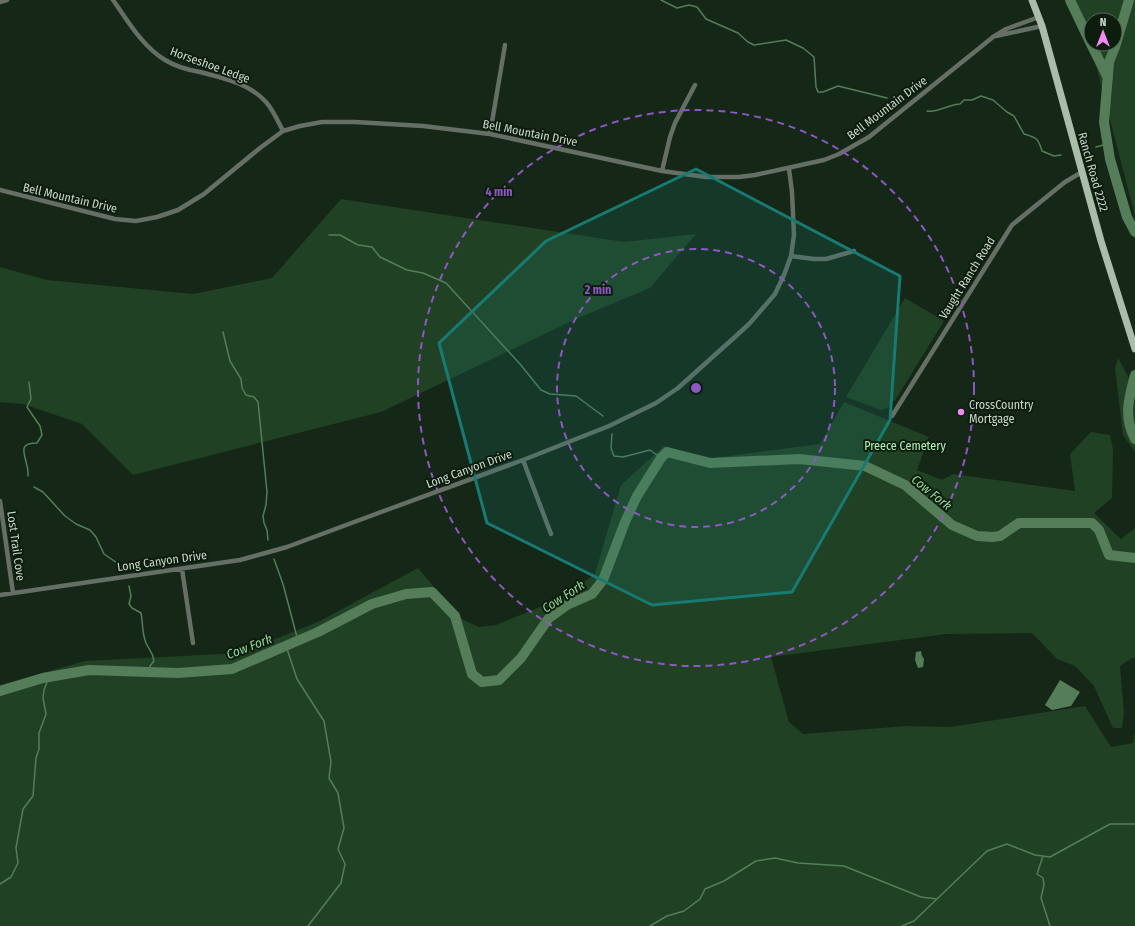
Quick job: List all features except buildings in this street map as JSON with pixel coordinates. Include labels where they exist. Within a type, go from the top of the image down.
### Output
[{"type":"main road","name":"Ranch Road 2222","points":[[1032,0],[1042,26],[1101,241],[1135,348]]},
{"type":"street","points":[[0,2],[7,0]]},
{"type":"street","name":"Horseshoe Ledge","points":[[113,0],[150,49],[166,61],[191,70],[230,80],[244,85],[256,92],[274,113],[283,131]]},
{"type":"street","name":"Bell Mountain Drive","points":[[0,190],[115,220],[136,221],[157,217],[178,210],[204,194],[283,131],[322,122],[355,122],[423,126],[490,134],[688,176],[724,178],[750,176],[824,160],[839,154],[869,137],[993,37],[1006,29],[1039,17]]},
{"type":"street","points":[[993,37],[1042,26]]},
{"type":"street","points":[[490,134],[505,45]]},
{"type":"street","points":[[662,171],[670,137],[695,84]]},
{"type":"street","name":"Long Canyon Drive","points":[[0,595],[240,560],[287,547],[522,460],[630,417],[656,403],[678,388],[736,336],[763,308],[774,294],[784,275],[791,256],[794,235],[789,168]]},
{"type":"street","name":"Vaught Ranch Road","points":[[892,416],[1012,225],[1065,182],[1082,172]]},
{"type":"street","points":[[791,256],[826,259],[854,251]]},
{"type":"street","points":[[522,460],[551,534]]},
{"type":"street","name":"Lost Trail Cove","points":[[0,501],[13,593]]},
{"type":"street","points":[[182,569],[193,643]]},
{"type":"highlighted area","points":[[696,169],[900,276],[890,420],[792,592],[652,605],[487,523],[439,343],[546,241]]},
{"type":"green space","points":[[1075,0],[1135,0],[1135,216],[1092,52],[1123,52],[1123,12],[1083,12],[1083,24]]},
{"type":"green space","points":[[341,199],[624,242],[696,234],[650,288],[576,319],[381,412],[133,475],[82,424],[23,404],[0,402],[0,267],[47,280],[193,294],[272,278]]},
{"type":"green space","points":[[905,298],[944,321],[896,399],[887,408],[881,410],[846,397]]},
{"type":"green space","points":[[1118,358],[1135,389],[1135,452],[1123,435],[1115,368]]},
{"type":"green space","name":"Preece Cemetery","points":[[844,402],[929,437],[917,470],[942,480],[953,474],[1075,491],[1070,454],[1091,432],[1110,435],[1113,449],[1112,498],[1094,513],[1121,539],[1135,528],[1135,658],[1132,658],[1120,666],[1124,713],[1122,728],[1113,728],[1094,686],[1075,666],[1057,659],[1032,633],[946,634],[771,657],[789,722],[803,734],[907,726],[950,727],[1085,706],[1111,747],[1133,743],[1135,732],[1135,926],[0,926],[0,685],[85,661],[241,653],[320,621],[418,568],[460,618],[479,627],[496,625],[555,601],[595,574],[621,485],[664,446],[713,458],[820,444]]},
{"type":"shaded area","points":[[921,651],[924,659],[923,667],[918,668],[915,660],[916,652]]},
{"type":"shaded area","points":[[1060,680],[1080,692],[1071,706],[1052,710],[1045,705]]},
{"type":"waterway","points":[[661,0],[677,8],[689,5],[697,7],[706,19],[738,33],[754,45],[786,40],[803,48],[814,57],[816,87],[818,92],[823,92],[838,86],[887,98]]},
{"type":"waterway","points":[[1070,0],[1083,27]]},
{"type":"waterway","points":[[1129,0],[1109,62],[1104,122],[1110,159],[1127,217],[1135,232]]},
{"type":"waterway","points":[[1095,52],[1108,78]]},
{"type":"waterway","points":[[927,111],[940,110],[952,105],[960,104],[964,100],[972,100],[981,96],[993,100],[1014,116],[1024,134],[1036,139],[1042,151],[1054,156],[1061,155]]},
{"type":"waterway","points":[[1096,147],[1107,144]]},
{"type":"waterway","points":[[329,235],[340,235],[358,245],[372,247],[380,257],[407,270],[423,273],[446,283],[520,364],[541,390],[550,394],[576,396],[603,416]]},
{"type":"waterway","points":[[223,332],[230,361],[241,379],[242,388],[246,395],[254,397],[258,402],[267,492],[263,516],[268,540]]},
{"type":"waterway","points":[[1135,375],[1128,407],[1129,423],[1135,439]]},
{"type":"waterway","points":[[28,476],[28,468],[24,453],[25,447],[31,443],[37,443],[42,435],[40,426],[27,407],[31,399],[29,382]]},
{"type":"waterway","points":[[612,434],[611,448],[614,456],[623,457],[650,450],[661,458]]},
{"type":"waterway","name":"Cow Fork","points":[[0,691],[43,678],[89,670],[178,673],[232,669],[318,632],[372,604],[406,594],[432,592],[455,616],[472,674],[482,682],[499,680],[521,658],[549,618],[567,605],[592,594],[603,580],[625,522],[637,496],[661,458],[667,452],[710,463],[799,459],[865,466],[905,485],[952,525],[977,536],[1000,536],[1019,523],[1092,523],[1099,530],[1109,555],[1135,558]]},
{"type":"waterway","points":[[34,487],[43,492],[65,516],[76,524],[90,530],[96,537],[104,554],[120,565]]},
{"type":"waterway","points":[[274,559],[283,584],[298,641]]},
{"type":"waterway","points":[[129,586],[131,596],[129,604],[132,608],[141,613],[145,640],[152,653],[154,661],[150,666],[150,672]]},
{"type":"waterway","points":[[286,646],[297,679],[324,721],[331,762],[329,778],[338,793],[344,828],[338,849],[345,864],[341,883],[308,926]]},
{"type":"waterway","points":[[0,884],[11,877],[18,863],[16,848],[23,809],[33,796],[36,758],[39,749],[39,733],[46,714],[43,698],[44,690],[49,677]]},
{"type":"waterway","points":[[902,926],[914,921],[987,851],[1007,844],[1035,855],[1050,857],[1110,824],[1135,824]]},
{"type":"waterway","points":[[1043,856],[1037,874],[1043,878],[1044,885],[1041,898],[1050,926]]},
{"type":"waterway","points":[[650,926],[667,916],[684,911],[700,899],[705,889],[724,881],[756,861],[775,858],[798,863],[844,866],[921,897],[937,899]]},
{"type":"place","name":"CrossCountry Mortgage","points":[[961,412]]}]
